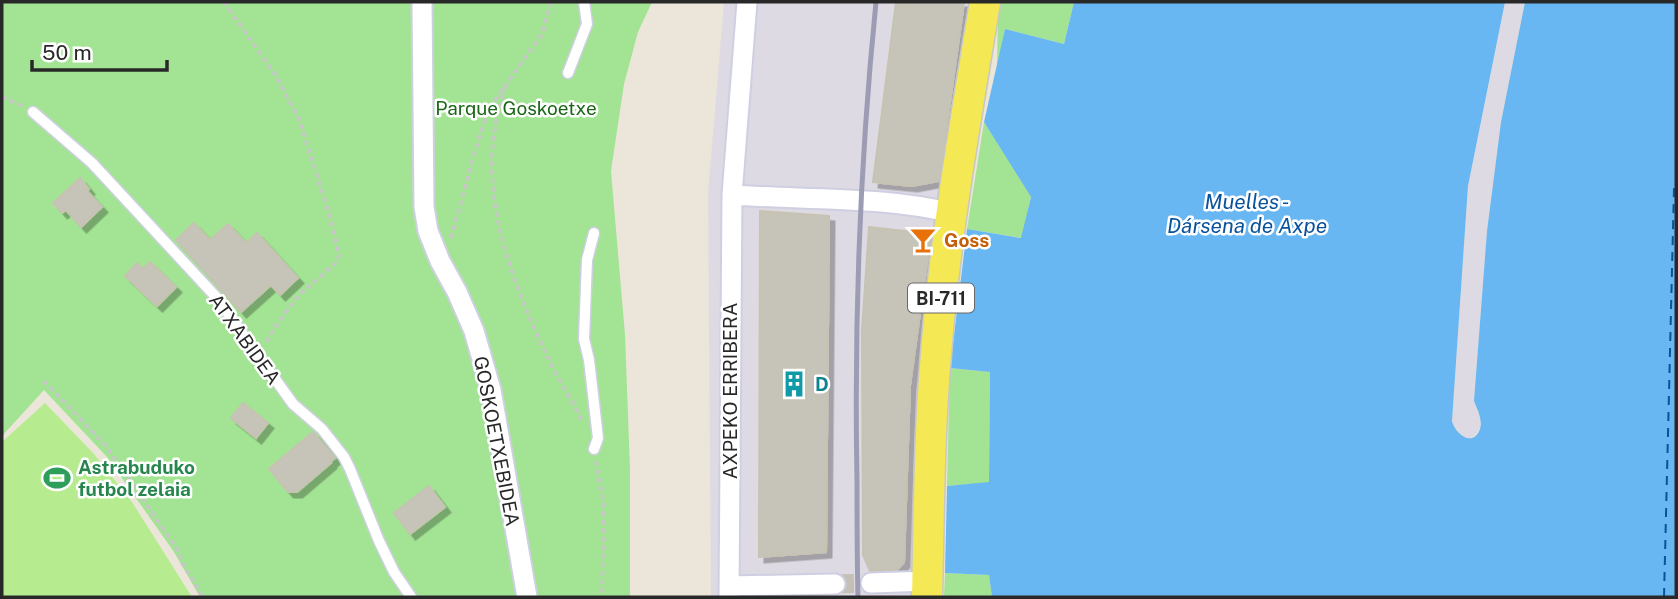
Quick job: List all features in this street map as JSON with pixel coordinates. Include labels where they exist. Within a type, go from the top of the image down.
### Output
[{"type":"main road","name":"BI-711","points":[[927,589],[931,436],[944,272],[985,2]]},
{"type":"street","name":"GOSKOETXEBIDEA","points":[[422,2],[424,207],[428,231],[474,331],[491,390],[527,597]]},
{"type":"street","name":"AXPEKO ERRIBERA","points":[[747,2],[732,195],[729,592],[835,584]]},
{"type":"street","points":[[732,195],[870,202],[952,213]]},
{"type":"street","points":[[871,583],[927,589]]},
{"type":"lane","points":[[568,73],[587,24],[584,2]]},
{"type":"lane","name":"ATXABIDEA","points":[[33,112],[92,163],[217,298],[293,404],[322,429],[344,457],[379,541],[394,572],[411,597]]},
{"type":"lane","points":[[594,233],[587,260],[584,339],[598,438],[594,450]]},
{"type":"path","points":[[224,2],[276,76],[299,119],[339,255],[337,262],[298,296],[259,355]]},
{"type":"path","points":[[440,261],[454,233],[488,110],[542,34],[551,2]]},
{"type":"path","points":[[505,86],[495,129],[492,171],[498,226],[519,293],[549,361],[577,411],[594,450],[604,505],[602,597]]},
{"type":"path","points":[[2,96],[33,112]]},
{"type":"path","points":[[44,381],[106,446],[179,552],[182,563],[203,597]]},
{"type":"shaded area","points":[[724,2],[973,2],[915,597],[711,597],[708,193]]},
{"type":"shaded area","points":[[1505,2],[1525,2],[1501,122],[1487,231],[1474,401],[1481,420],[1480,429],[1474,436],[1464,438],[1454,428],[1452,421],[1468,186]]},
{"type":"green space","name":"Parque Goskoetxe","points":[[2,2],[652,2],[638,32],[624,84],[611,171],[625,335],[630,469],[630,597],[200,597],[174,552],[107,457],[44,390],[2,436]]},
{"type":"green space","points":[[1000,2],[1074,2],[1064,44],[1005,29],[997,68]]},
{"type":"green space","points":[[984,122],[1031,196],[1022,238],[967,229]]},
{"type":"green space","points":[[950,368],[990,372],[989,483],[947,486]]},
{"type":"green space","name":"Astrabuduko futbol zelaia","points":[[45,403],[94,454],[132,502],[192,597],[2,597],[2,442]]},
{"type":"green space","points":[[945,573],[989,575],[992,597],[944,597]]},
{"type":"water","name":"Muelles - Dársena de Axpe","points":[[1074,2],[1505,2],[1468,186],[1452,421],[1460,434],[1473,438],[1481,426],[1474,401],[1487,231],[1501,122],[1525,2],[1676,2],[1676,597],[992,597],[989,575],[945,573],[947,486],[989,482],[990,372],[950,368],[967,229],[1021,238],[1031,197],[984,122],[1005,29],[1064,44]]},
{"type":"building","points":[[896,2],[964,2],[939,181],[912,186],[873,182]]},
{"type":"building","points":[[80,178],[89,189],[87,191],[102,207],[81,227],[66,210],[62,213],[53,203]]},
{"type":"building","name":"D","points":[[760,211],[829,216],[826,552],[759,557]]},
{"type":"building","points":[[194,223],[210,240],[228,224],[246,243],[257,233],[298,278],[280,295],[271,285],[241,312],[176,240]]},
{"type":"building","points":[[869,227],[931,234],[910,385],[904,562],[897,570],[870,571],[863,555],[862,330]]},
{"type":"building","points":[[150,262],[176,287],[157,306],[125,276],[137,263],[143,269]]},
{"type":"building","points":[[243,403],[268,423],[256,438],[231,418]]},
{"type":"building","points":[[313,432],[335,458],[297,492],[288,492],[269,469]]},
{"type":"building","points":[[429,486],[445,507],[410,534],[394,513]]},
{"type":"ferry route","points":[[1664,597],[1676,181]]},
{"type":"tunnel","points":[[835,584],[871,583]]},
{"type":"railway","points":[[858,597],[857,300],[862,181],[876,2]]},
{"type":"place","name":"Goss","points":[[923,240]]},
{"type":"place","name":"D","points":[[794,384]]},
{"type":"place","name":"Astrabuduko futbol zelaia","points":[[57,478]]}]
